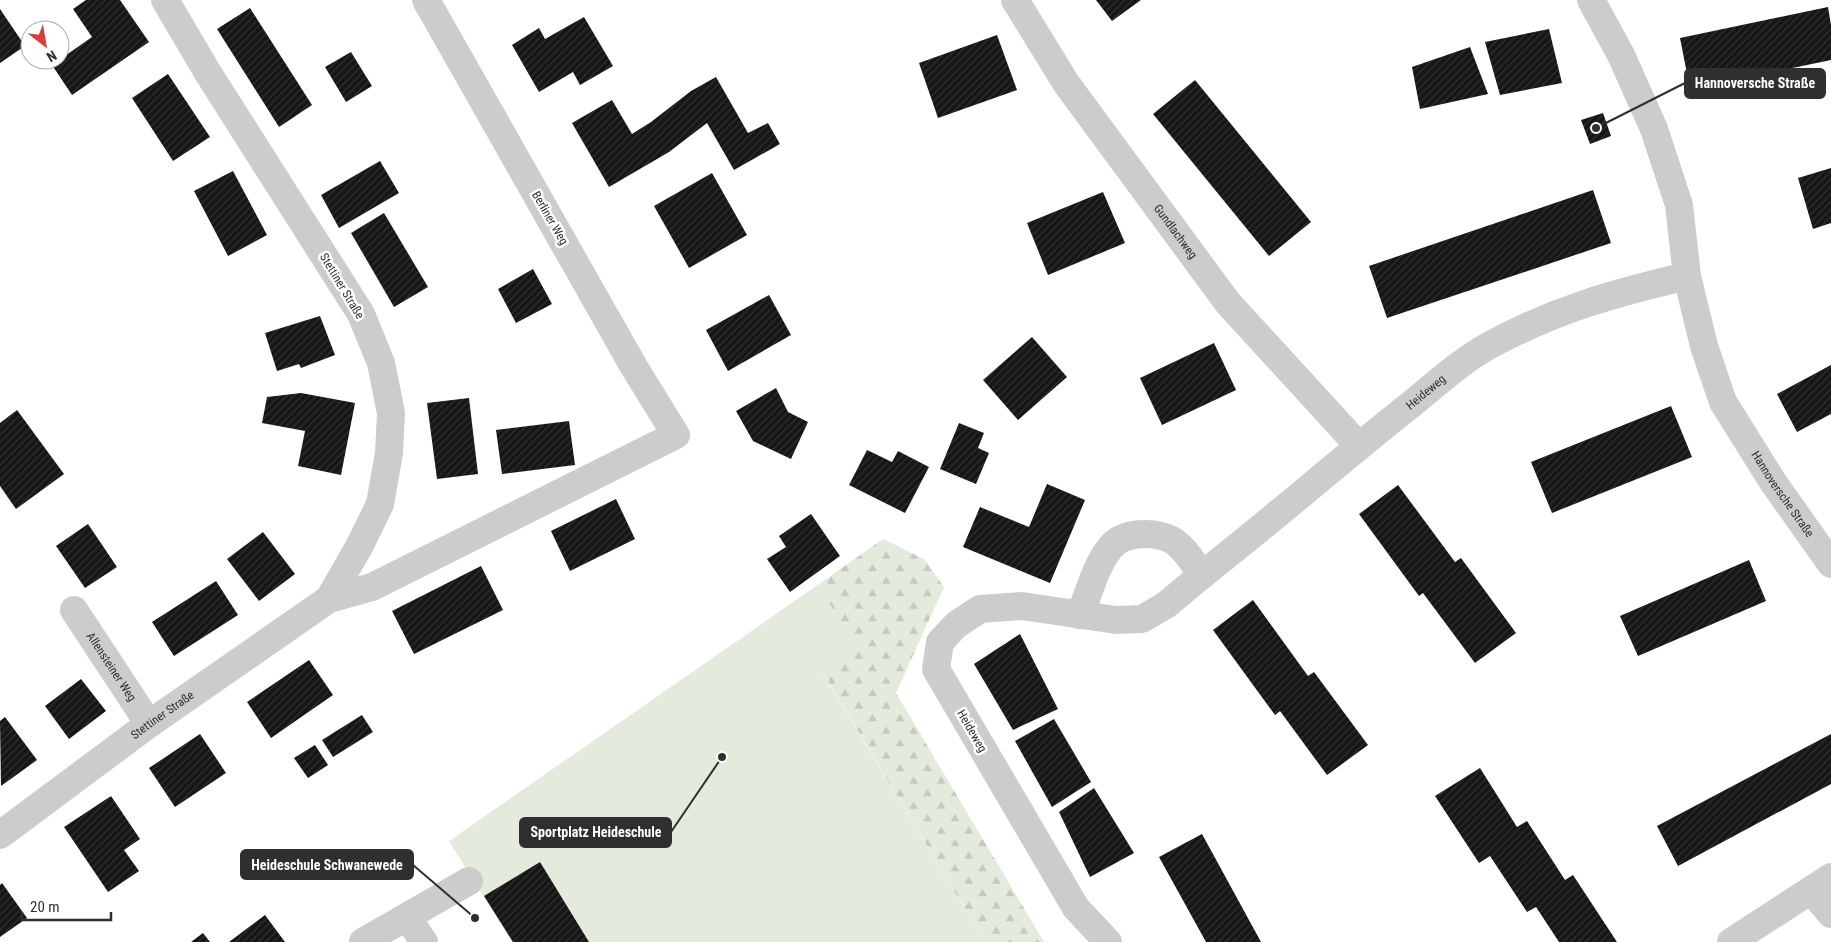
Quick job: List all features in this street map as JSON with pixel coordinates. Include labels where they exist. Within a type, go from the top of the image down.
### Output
[{"type":"street","name":"Stettiner Straße","points":[[165,0],[208,73],[361,314],[381,363],[391,412],[389,453],[380,504],[360,546],[329,599]]},
{"type":"street","name":"Berliner Weg","points":[[426,0],[634,366],[676,435]]},
{"type":"street","name":"Gundlachweg","points":[[1014,0],[1066,83],[1228,303],[1359,446]]},
{"type":"street","name":"Hannoversche Straße","points":[[1592,0],[1621,55],[1654,129],[1679,205],[1687,276],[1704,346],[1723,402],[1773,482],[1831,564]]},
{"type":"street","name":"Heideweg","points":[[1108,942],[1076,908],[936,669],[940,642],[956,625],[980,609],[1022,606],[1116,620],[1142,619],[1166,605],[1272,520],[1359,446],[1490,345],[1548,316],[1602,297],[1687,276]]},
{"type":"street","name":"Stettiner Straße","points":[[0,835],[149,724],[329,599],[372,587],[676,435]]},
{"type":"street","points":[[1080,615],[1103,558],[1111,546],[1130,535],[1153,534],[1172,541],[1202,575]]},
{"type":"street","name":"Allensteiner Weg","points":[[74,610],[149,724]]},
{"type":"street","points":[[363,942],[469,881]]},
{"type":"street","points":[[1731,942],[1821,883],[1831,914]]},
{"type":"street","points":[[406,917],[424,942]]},
{"type":"green space","points":[[883,539],[924,559],[944,587],[896,693],[1044,942],[985,942],[823,673],[851,644],[819,584]]},
{"type":"green space","points":[[819,584],[852,644],[823,674],[985,942],[512,942],[449,841]]},
{"type":"building","points":[[86,0],[120,0],[149,42],[72,95],[55,70],[70,70],[70,52],[92,37],[73,9]]},
{"type":"building","points":[[1096,0],[1141,0],[1112,21]]},
{"type":"building","points":[[1828,7],[1831,25],[1831,60],[1690,89],[1680,38]]},
{"type":"building","points":[[250,8],[312,105],[279,127],[217,29]]},
{"type":"building","points":[[0,9],[20,39],[20,49],[0,63]]},
{"type":"building","points":[[584,17],[613,66],[580,85],[573,72],[539,92],[512,45],[539,28],[545,39]]},
{"type":"building","points":[[1549,29],[1562,83],[1500,95],[1485,42]]},
{"type":"building","points":[[997,35],[1017,90],[938,118],[919,63]]},
{"type":"building","points":[[1470,47],[1488,94],[1420,109],[1412,67]]},
{"type":"building","points":[[351,52],[372,86],[346,102],[325,67]]},
{"type":"building","points":[[168,74],[210,137],[173,161],[132,98]]},
{"type":"building","points":[[716,77],[748,133],[768,123],[780,144],[734,170],[707,123],[669,152],[609,187],[572,123],[612,100],[632,134],[691,91]]},
{"type":"building","points":[[1195,80],[1311,222],[1269,256],[1153,114]]},
{"type":"building","points":[[1603,113],[1611,136],[1590,144],[1581,120]]},
{"type":"building","points":[[380,161],[399,193],[339,228],[321,195]]},
{"type":"building","points":[[1831,168],[1831,223],[1813,229],[1798,178]]},
{"type":"building","points":[[233,171],[267,235],[228,256],[194,191]]},
{"type":"building","points":[[712,173],[747,235],[689,268],[654,206]]},
{"type":"building","points":[[1593,190],[1611,243],[1387,318],[1369,266]]},
{"type":"building","points":[[1103,192],[1125,243],[1048,275],[1027,223]]},
{"type":"building","points":[[384,213],[428,287],[394,307],[351,233]]},
{"type":"building","points":[[533,269],[552,304],[516,323],[498,289]]},
{"type":"building","points":[[769,295],[791,335],[728,371],[706,330]]},
{"type":"building","points":[[320,316],[335,355],[301,368],[299,364],[277,371],[265,333]]},
{"type":"building","points":[[1032,337],[1067,377],[1018,420],[983,380]]},
{"type":"building","points":[[1214,343],[1236,390],[1162,425],[1140,378]]},
{"type":"building","points":[[1831,365],[1831,414],[1797,432],[1777,394]]},
{"type":"building","points":[[776,388],[788,412],[808,422],[791,459],[753,441],[736,411]]},
{"type":"building","points":[[301,393],[355,403],[341,475],[298,466],[305,431],[262,423],[267,397]]},
{"type":"building","points":[[469,398],[478,474],[437,479],[427,403]]},
{"type":"building","points":[[1671,406],[1692,457],[1552,513],[1531,462]]},
{"type":"building","points":[[17,410],[64,474],[16,509],[0,486],[0,423]]},
{"type":"building","points":[[569,421],[575,465],[502,474],[496,430]]},
{"type":"building","points":[[959,423],[984,433],[978,448],[989,453],[976,484],[940,469]]},
{"type":"building","points":[[867,450],[892,462],[898,451],[929,467],[905,513],[849,485]]},
{"type":"building","points":[[1047,484],[1085,500],[1050,583],[963,547],[980,507],[1029,527]]},
{"type":"building","points":[[1398,485],[1455,562],[1461,558],[1516,633],[1475,663],[1423,593],[1419,596],[1359,514]]},
{"type":"building","points":[[616,499],[635,539],[570,571],[551,531]]},
{"type":"building","points":[[811,514],[840,556],[790,592],[767,559],[786,547],[779,536]]},
{"type":"building","points":[[88,524],[117,567],[85,588],[56,546]]},
{"type":"building","points":[[263,532],[295,574],[259,601],[227,559]]},
{"type":"building","points":[[1749,560],[1766,601],[1638,656],[1620,616]]},
{"type":"building","points":[[481,566],[503,610],[414,654],[392,611]]},
{"type":"building","points":[[216,581],[238,615],[174,656],[152,622]]},
{"type":"building","points":[[1253,600],[1308,676],[1314,672],[1368,745],[1327,775],[1280,711],[1275,715],[1213,630]]},
{"type":"building","points":[[1020,634],[1058,709],[1013,730],[974,664]]},
{"type":"building","points":[[309,660],[333,695],[271,738],[247,702]]},
{"type":"building","points":[[81,679],[106,711],[69,739],[45,706]]},
{"type":"building","points":[[362,715],[373,732],[333,757],[322,740]]},
{"type":"building","points":[[5,717],[37,760],[1,786],[0,721]]},
{"type":"building","points":[[1054,719],[1091,782],[1052,807],[1015,741]]},
{"type":"building","points":[[200,734],[226,773],[175,807],[149,768]]},
{"type":"building","points":[[1831,734],[1831,784],[1678,866],[1657,826]]},
{"type":"building","points":[[315,745],[328,765],[308,778],[294,758]]},
{"type":"building","points":[[1480,768],[1517,827],[1527,821],[1565,880],[1573,875],[1617,942],[1559,942],[1536,907],[1527,912],[1490,856],[1479,863],[1435,796]]},
{"type":"building","points":[[1094,788],[1134,853],[1090,877],[1059,812]]},
{"type":"building","points":[[111,796],[140,839],[124,850],[139,871],[108,892],[64,827]]},
{"type":"building","points":[[1202,834],[1261,942],[1206,942],[1159,857]]},
{"type":"building","points":[[540,862],[589,942],[513,942],[484,896]]},
{"type":"building","points":[[2,883],[27,918],[0,937],[0,885]]},
{"type":"building","points":[[265,915],[285,942],[229,942]]},
{"type":"building","points":[[203,933],[210,942],[191,942]]},
{"type":"place","name":"Hannoversche Straße","points":[[1596,128]]},
{"type":"place","name":"Sportplatz Heideschule","points":[[722,757]]},
{"type":"place","name":"Heideschule Schwanewede","points":[[475,918]]}]
